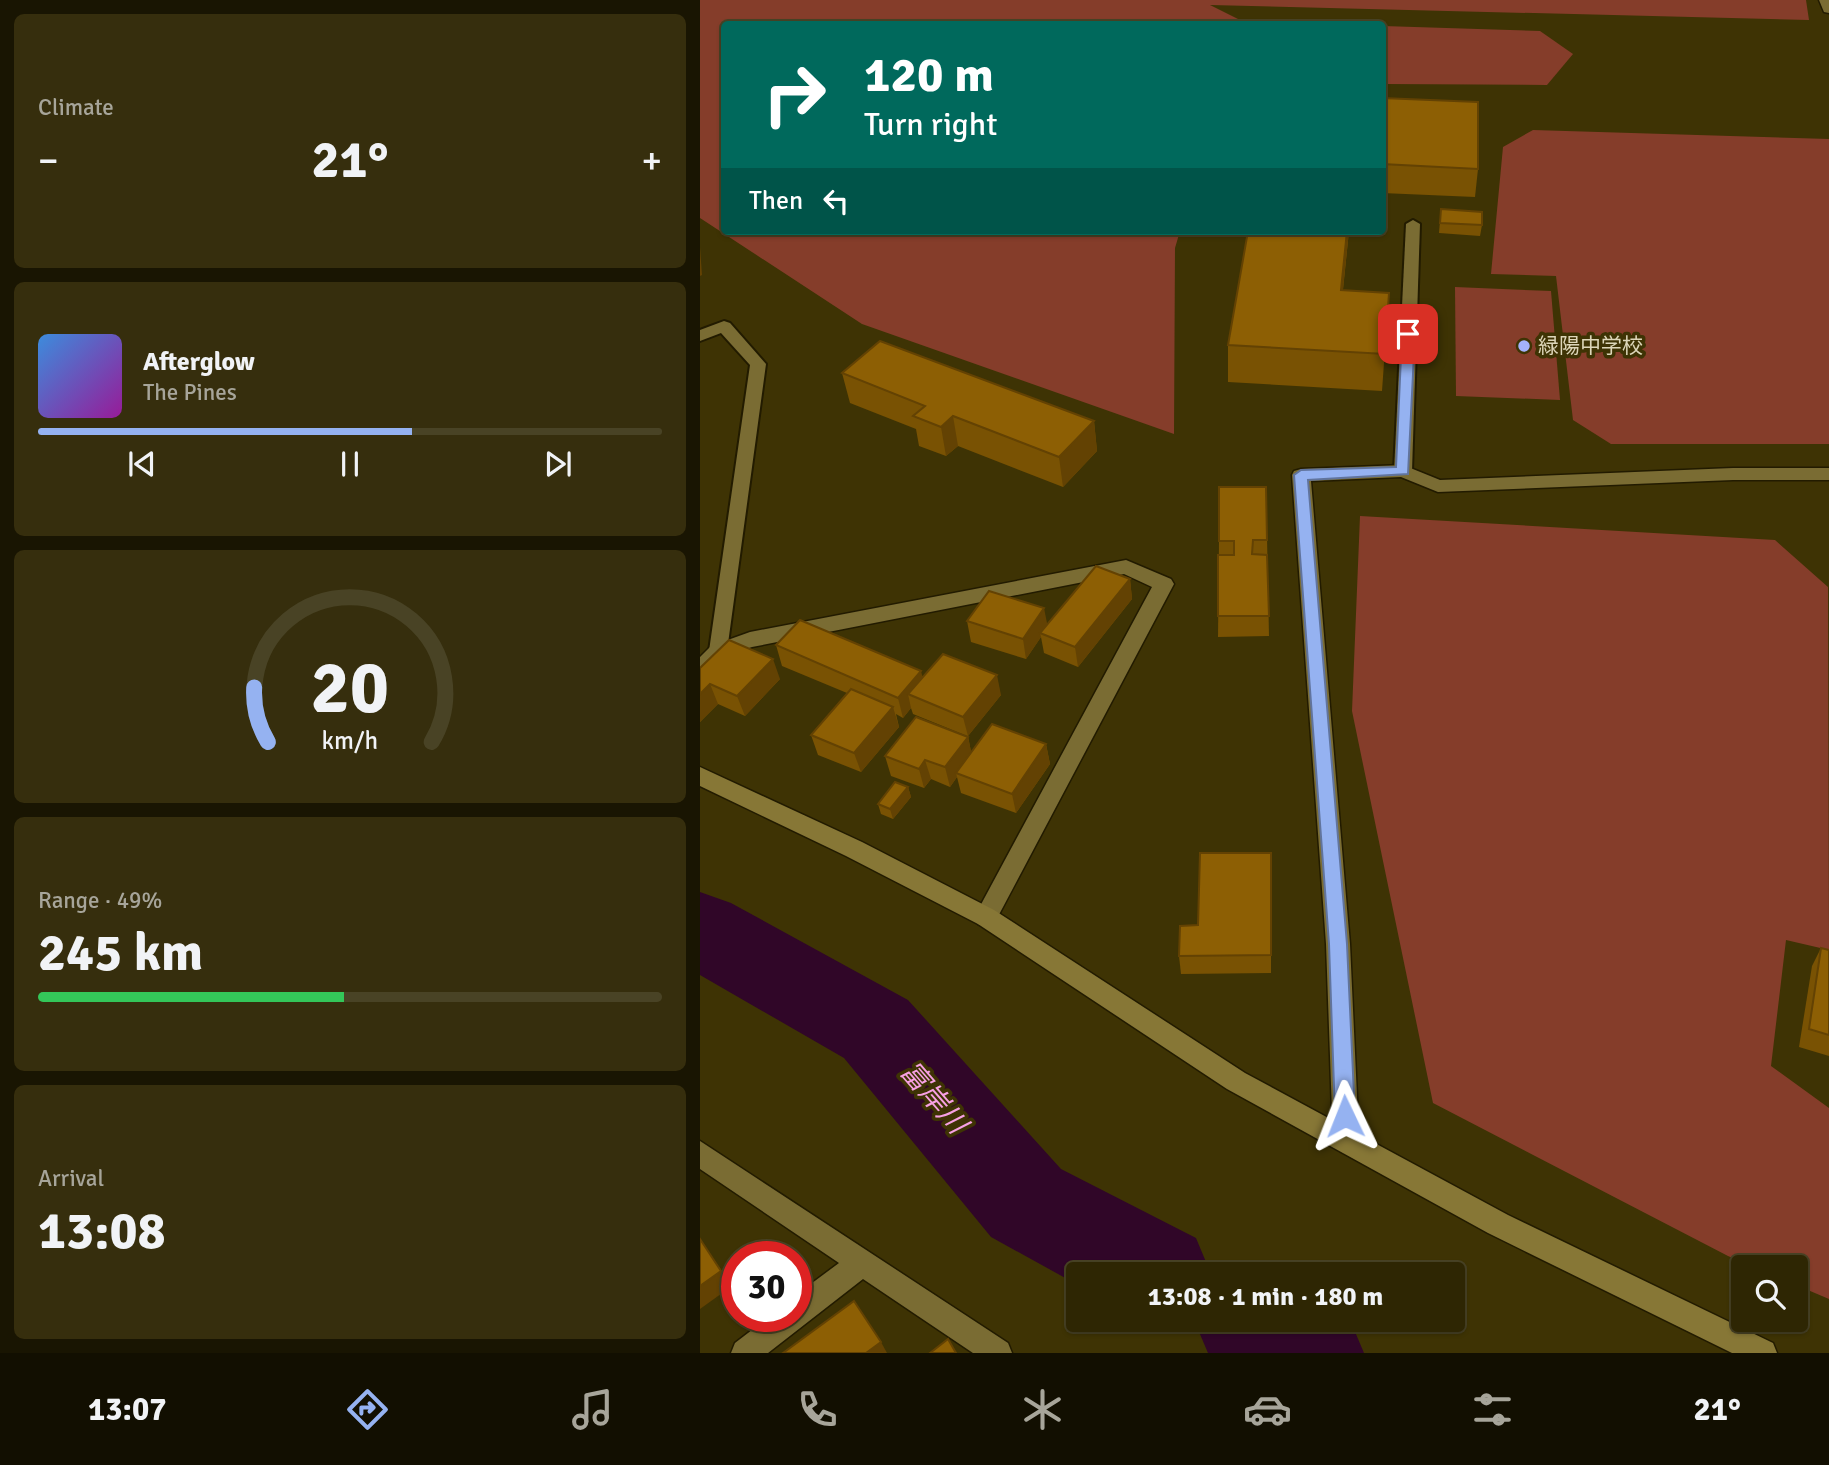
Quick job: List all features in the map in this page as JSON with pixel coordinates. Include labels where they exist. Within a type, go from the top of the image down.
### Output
[{"type":"street","points":[[1826,0],[1829,9]]},
{"type":"street","points":[[1346,1140],[1338,944],[1301,475],[1403,471],[1438,486],[1733,474],[1829,474]]},
{"type":"street","points":[[700,670],[718,651],[750,640],[1126,567],[1164,583],[986,917]]},
{"type":"street","points":[[700,776],[854,849],[986,917],[1236,1081],[1498,1224],[1763,1353]]},
{"type":"street","points":[[700,1154],[998,1353]]},
{"type":"street","points":[[812,1301],[863,1262]]},
{"type":"street","points":[[745,1353],[772,1332]]},
{"type":"lane","points":[[1403,471],[1413,224]]},
{"type":"lane","points":[[700,337],[724,326],[758,364],[718,651]]},
{"type":"shaded area","points":[[700,0],[1806,0],[1809,20],[1210,5],[1242,21],[721,21],[721,232],[700,218]]},
{"type":"shaded area","points":[[1386,26],[1540,31],[1573,54],[1547,85],[1386,84]]},
{"type":"shaded area","points":[[1533,130],[1829,139],[1829,444],[1611,444],[1573,420],[1556,276],[1491,274],[1503,147]]},
{"type":"shaded area","points":[[726,235],[1179,235],[1175,248],[1174,434],[862,324]]},
{"type":"shaded area","points":[[1455,287],[1551,291],[1560,400],[1456,396]]},
{"type":"shaded area","points":[[1360,516],[1775,540],[1828,587],[1829,950],[1786,940],[1771,1066],[1829,1108],[1829,1299],[1808,1290],[1808,1255],[1731,1255],[1731,1257],[1433,1103],[1352,711]]},
{"type":"building","points":[[1386,98],[1478,102],[1478,169],[1386,164]]},
{"type":"building","points":[[1441,209],[1482,212],[1482,225],[1440,223]]},
{"type":"building","points":[[1247,235],[1347,235],[1341,290],[1389,293],[1385,354],[1228,345]]},
{"type":"building","points":[[880,341],[1094,421],[1059,457],[953,416],[941,427],[913,416],[925,406],[842,373]]},
{"type":"building","points":[[1219,487],[1266,487],[1267,540],[1253,540],[1252,554],[1267,555],[1269,616],[1218,616],[1218,555],[1234,555],[1234,541],[1219,541]]},
{"type":"building","points":[[1096,566],[1130,579],[1075,647],[1040,633]]},
{"type":"building","points":[[989,591],[1044,608],[1023,639],[967,621]]},
{"type":"building","points":[[800,620],[921,671],[898,698],[776,645]]},
{"type":"building","points":[[729,640],[773,659],[737,696],[710,684],[700,694],[700,668]]},
{"type":"building","points":[[943,654],[997,675],[963,717],[908,694]]},
{"type":"building","points":[[851,689],[893,707],[854,753],[811,735]]},
{"type":"building","points":[[916,717],[968,737],[945,767],[925,760],[919,769],[885,756]]},
{"type":"building","points":[[992,724],[1046,744],[1012,794],[956,773]]},
{"type":"building","points":[[895,782],[908,787],[890,809],[878,804]]},
{"type":"building","points":[[1200,853],[1271,853],[1271,955],[1179,956],[1180,926],[1198,925]]},
{"type":"building","points":[[1821,948],[1829,950],[1829,1035],[1809,1029]]},
{"type":"building","points":[[700,1239],[721,1271],[700,1286]]},
{"type":"building","points":[[854,1301],[881,1342],[866,1353],[783,1353]]},
{"type":"building","points":[[948,1339],[956,1353],[930,1353]]},
{"type":"waterway","name":"富岸川","points":[[700,930],[876,1029],[1026,1203],[1137,1262]]},
{"type":"waterway","name":"富岸川","points":[[1270,1332],[1311,1353]]},
{"type":"place","name":"緑陽中学校","points":[[1524,346]]},
{"type":"route","points":[[1345,1116],[1338,944],[1301,475],[1403,471],[1408,334]]}]
